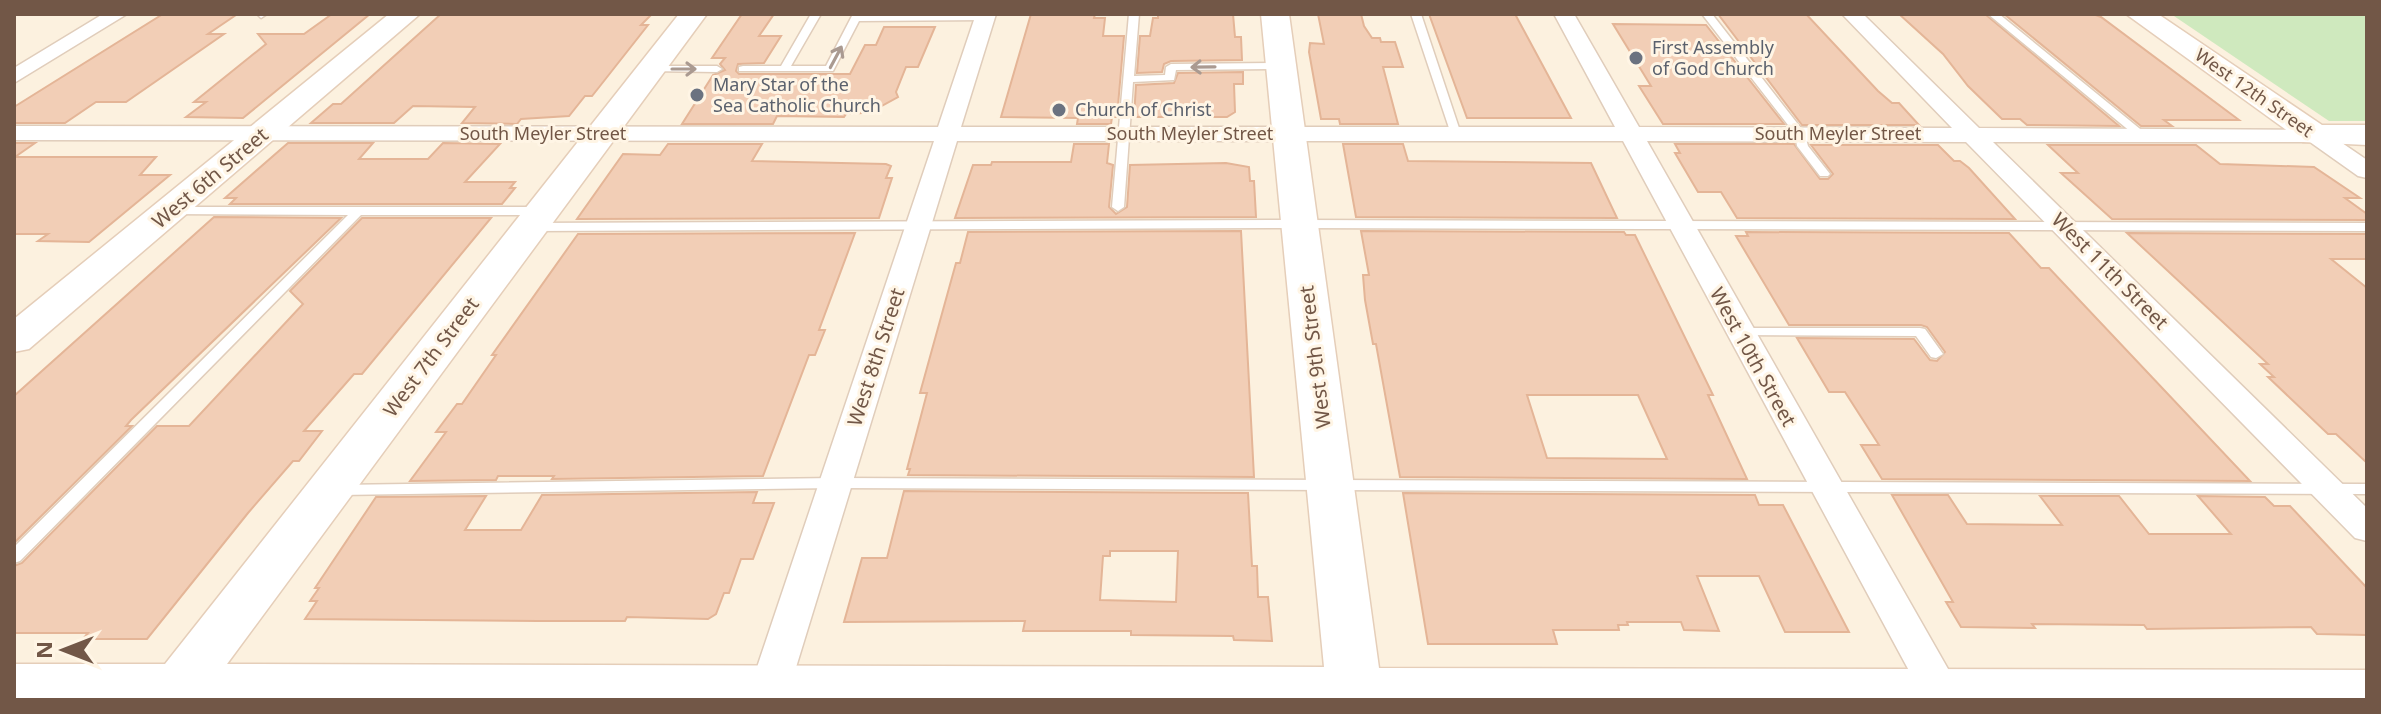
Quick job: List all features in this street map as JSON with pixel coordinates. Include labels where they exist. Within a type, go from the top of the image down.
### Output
[{"type":"street","points":[[14,77],[117,14]]},
{"type":"street","name":"West 6th Street","points":[[14,340],[406,14]]},
{"type":"street","name":"West 7th Street","points":[[174,693],[693,14]]},
{"type":"street","name":"West 9th Street","points":[[1275,14],[1355,696]]},
{"type":"street","name":"West 10th Street","points":[[1564,14],[1940,695]]},
{"type":"street","name":"West 11th Street","points":[[1852,14],[2367,529]]},
{"type":"street","name":"West 12th Street","points":[[2140,14],[2367,171]]},
{"type":"street","name":"West 8th Street","points":[[768,693],[985,16]]},
{"type":"street","name":"South Meyler Street","points":[[14,133],[2367,135]]},
{"type":"street","points":[[14,686],[174,693],[1355,696],[2367,693]]},
{"type":"lane","points":[[784,69],[816,14]]},
{"type":"lane","points":[[1118,207],[1134,14]]},
{"type":"lane","points":[[1416,14],[1456,134]]},
{"type":"lane","points":[[1707,14],[1800,134],[1803,146],[1824,174]]},
{"type":"lane","points":[[1993,14],[2141,135]]},
{"type":"lane","points":[[743,69],[829,69],[857,16],[985,16]]},
{"type":"lane","points":[[1128,79],[1170,78],[1171,67],[1281,66]]},
{"type":"lane","points":[[651,69],[717,69]]},
{"type":"lane","points":[[171,211],[919,224],[2367,227]]},
{"type":"lane","points":[[14,557],[356,213]]},
{"type":"lane","points":[[1739,332],[1920,332],[1936,354]]},
{"type":"lane","points":[[329,490],[835,483],[2367,489]]},
{"type":"green space","points":[[2171,14],[2367,14],[2367,121],[2329,121]]},
{"type":"building","points":[[163,14],[236,15],[208,34],[224,34],[126,102],[96,102],[65,123],[14,123],[14,107]]},
{"type":"building","points":[[332,14],[370,14],[243,118],[186,117],[206,102],[194,102],[266,44],[258,34],[304,34]]},
{"type":"building","points":[[441,14],[652,14],[641,25],[648,25],[592,96],[585,96],[569,116],[521,119],[517,124],[462,123],[475,107],[413,106],[394,123],[311,123],[333,104],[341,104]]},
{"type":"building","points":[[742,14],[774,14],[759,36],[781,36],[764,63],[738,64],[736,71],[739,74],[850,74],[865,45],[876,45],[884,27],[935,27],[918,67],[906,67],[896,92],[898,97],[880,107],[878,112],[846,114],[844,117],[777,116],[773,124],[682,124],[713,75],[725,70],[720,64],[725,58],[712,58]]},
{"type":"building","points":[[1031,14],[1095,14],[1094,18],[1105,18],[1103,36],[1124,36],[1117,117],[1112,117],[1111,124],[1077,124],[1078,118],[1001,117]]},
{"type":"building","points":[[1158,14],[1233,14],[1235,37],[1241,37],[1242,60],[1171,61],[1164,64],[1162,72],[1137,73],[1140,36],[1150,36],[1153,18],[1158,18]]},
{"type":"building","points":[[1318,14],[1361,14],[1372,38],[1395,42],[1403,67],[1383,67],[1398,124],[1340,124],[1339,119],[1321,119],[1309,52],[1310,43],[1324,44]]},
{"type":"building","points":[[1429,14],[1515,14],[1571,118],[1467,118]]},
{"type":"building","points":[[1718,14],[1806,14],[1878,91],[1892,103],[1899,103],[1919,125],[1802,125]]},
{"type":"building","points":[[1899,14],[1985,14],[2119,126],[2027,125],[2020,119],[2002,119],[1968,86],[1943,54]]},
{"type":"building","points":[[2004,14],[2093,14],[2101,17],[2239,120],[2164,120],[2172,126],[2141,126]]},
{"type":"building","points":[[1613,24],[1706,25],[1784,124],[1663,124],[1639,86],[1651,86]]},
{"type":"building","points":[[1243,72],[1243,84],[1234,84],[1235,112],[1227,117],[1134,117],[1136,85],[1174,83],[1178,73]]},
{"type":"building","points":[[14,143],[35,143],[15,157],[156,157],[140,175],[170,175],[89,242],[38,241],[48,234],[14,234]]},
{"type":"building","points":[[288,143],[373,143],[359,159],[428,159],[443,143],[500,144],[465,182],[515,182],[510,188],[515,188],[502,204],[230,204],[236,198],[225,198]]},
{"type":"building","points":[[668,144],[762,144],[752,161],[886,164],[891,166],[886,178],[892,178],[879,218],[577,219],[623,154],[660,155]]},
{"type":"building","points":[[1074,144],[1109,144],[1107,163],[1113,165],[1109,207],[1116,214],[1127,207],[1130,165],[1226,163],[1249,167],[1250,181],[1254,181],[1256,217],[955,218],[973,165],[991,165],[992,162],[1071,162]]},
{"type":"building","points":[[1343,144],[1403,144],[1408,161],[1591,163],[1617,218],[1356,217]]},
{"type":"building","points":[[1675,144],[1794,144],[1820,179],[1828,179],[1833,174],[1811,145],[1938,145],[1954,161],[1960,161],[1969,168],[2015,219],[1737,218],[1721,192],[1698,192],[1675,153],[1680,153]]},
{"type":"building","points":[[2048,145],[2196,145],[2220,164],[2314,167],[2360,198],[2345,198],[2367,214],[2367,220],[2112,219],[2061,173],[2078,173]]},
{"type":"building","points":[[214,217],[341,218],[131,420],[126,426],[132,426],[14,543],[14,396]]},
{"type":"building","points":[[362,218],[491,218],[362,374],[354,374],[304,431],[322,431],[299,461],[293,461],[248,513],[147,639],[83,639],[88,633],[14,633],[14,566],[22,563],[157,426],[189,426],[303,304],[290,291]]},
{"type":"building","points":[[1241,231],[1254,477],[908,475],[927,393],[920,393],[956,263],[960,263],[968,232]]},
{"type":"building","points":[[1361,231],[1624,232],[1635,235],[1713,395],[1708,395],[1747,479],[1400,477],[1365,300],[1363,275],[1369,275]],"holes":[[[1527,395],[1638,395],[1667,459],[1547,458]]]},
{"type":"building","points":[[1746,232],[2009,233],[2041,268],[2049,268],[2250,481],[1882,479],[1861,445],[1879,445],[1845,392],[1829,392],[1797,338],[1914,339],[1930,360],[1937,361],[1945,352],[1927,327],[1921,325],[1789,325],[1736,236],[1748,236]]},
{"type":"building","points":[[855,233],[819,330],[825,330],[815,355],[809,355],[763,476],[552,479],[554,476],[498,476],[496,480],[410,481],[446,432],[436,432],[457,404],[462,404],[496,355],[492,355],[578,234]]},
{"type":"building","points":[[2127,233],[2367,234],[2367,259],[2331,259],[2367,288],[2367,463],[2336,434],[2328,434],[2268,377],[2274,377],[2260,364],[2268,364]]},
{"type":"building","points":[[904,491],[1248,493],[1252,566],[1257,566],[1258,597],[1268,597],[1272,641],[1234,640],[1233,636],[1131,635],[1131,631],[1023,631],[1025,621],[844,622],[862,558],[887,558]],"holes":[[[1110,551],[1178,551],[1176,602],[1100,600],[1103,556],[1110,556]]]},
{"type":"building","points":[[757,492],[753,503],[774,503],[753,559],[741,559],[729,593],[724,593],[716,614],[708,619],[305,619],[317,601],[310,601],[319,588],[315,588],[376,497],[486,496],[465,530],[521,530],[542,495]]},
{"type":"building","points":[[1403,493],[1755,495],[1759,505],[1783,505],[1849,632],[1785,632],[1759,576],[1697,576],[1719,631],[1684,630],[1681,622],[1627,622],[1628,625],[1618,625],[1619,630],[1553,630],[1557,644],[1428,644]]},
{"type":"building","points":[[1892,495],[1948,495],[1967,524],[2062,525],[2040,496],[2119,496],[2149,534],[2231,534],[2198,496],[2265,497],[2274,506],[2290,506],[2367,588],[2367,635],[2317,634],[2311,627],[2147,629],[2144,625],[2032,624],[2035,628],[1961,627],[1946,602],[1953,602]]},
{"type":"place","name":"First Assembly of God Church","points":[[1636,58]]},
{"type":"place","name":"Mary Star of the Sea Catholic Church","points":[[697,95]]},
{"type":"place","name":"Church of Christ","points":[[1059,110]]}]
